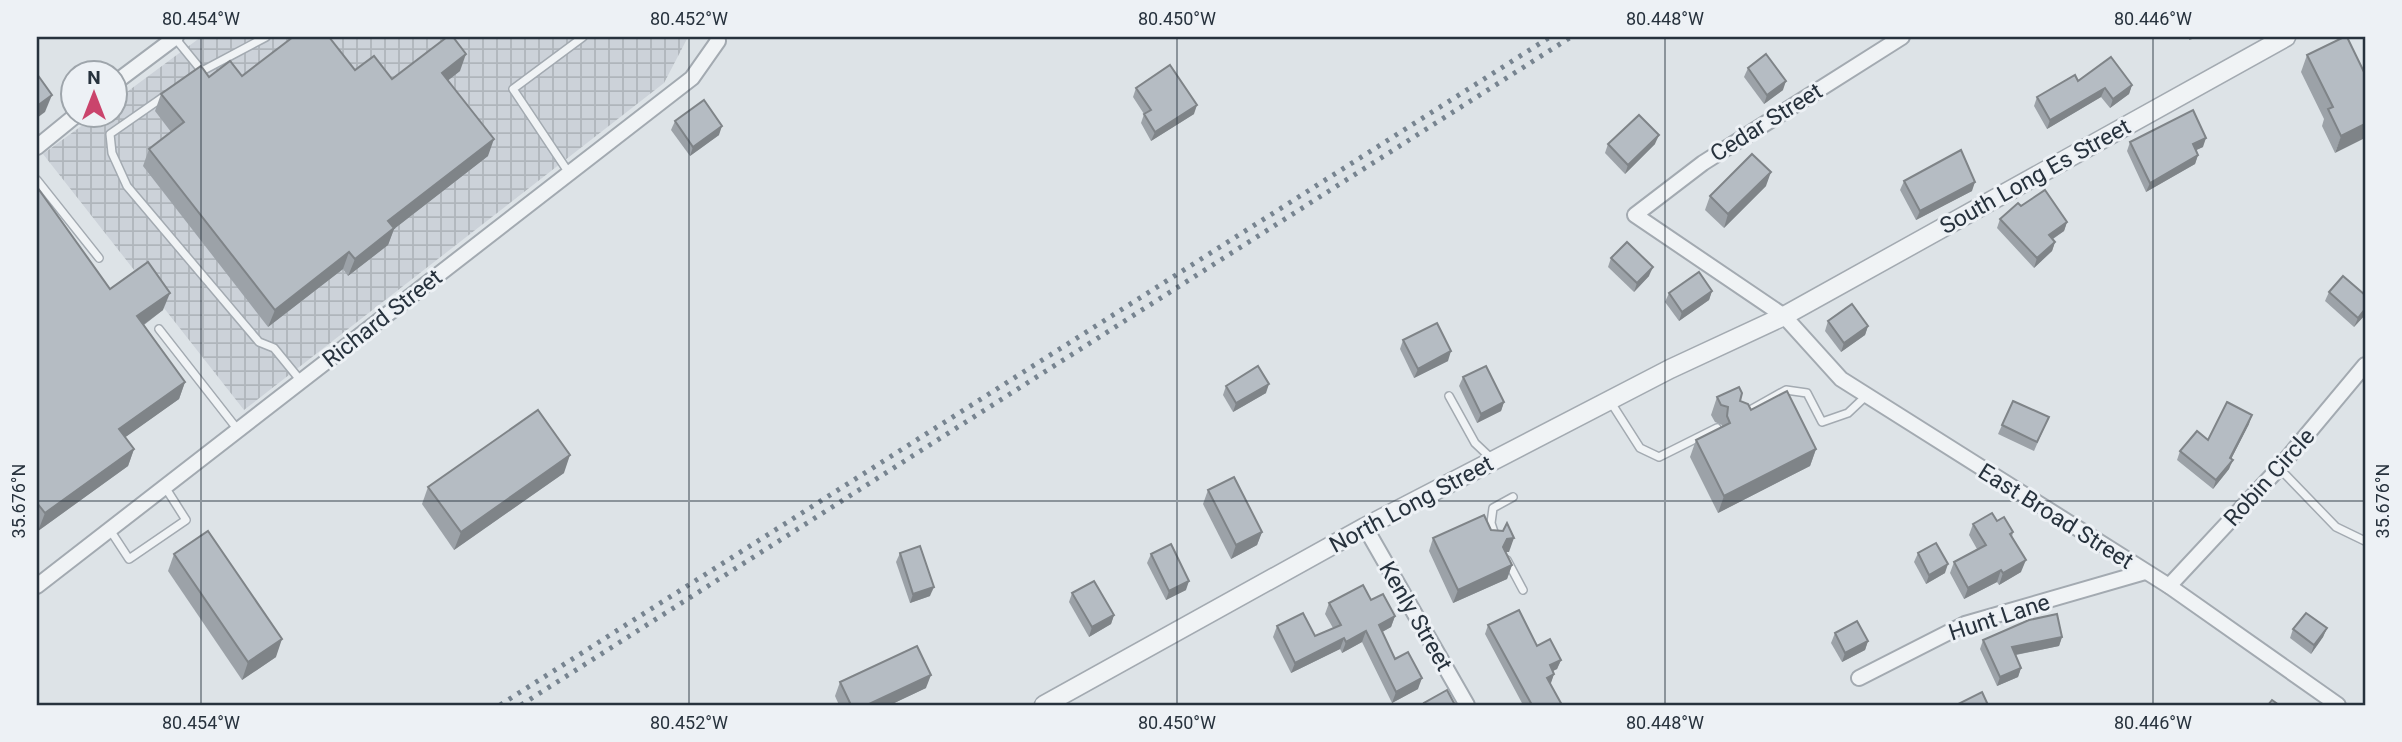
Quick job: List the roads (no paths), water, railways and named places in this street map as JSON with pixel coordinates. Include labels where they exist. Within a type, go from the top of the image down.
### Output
[{"type":"street","points":[[130,71],[175,37]]},
{"type":"street","name":"Cedar Street","points":[[1635,215],[1703,163],[1902,37]]},
{"type":"street","name":"South Long Es Street","points":[[1784,316],[2286,37]]},
{"type":"street","name":"Richard Street","points":[[37,586],[692,78],[717,39]]},
{"type":"street","points":[[37,147],[60,128]]},
{"type":"street","name":"East Broad Street","points":[[1635,215],[1784,316],[1841,379],[2169,586],[2338,705]]},
{"type":"street","name":"North Long Street","points":[[1044,705],[1365,527],[1609,401],[1784,316]]},
{"type":"street","name":"Robin Circle","points":[[2169,586],[2279,468],[2365,366]]},
{"type":"street","name":"Kenly Street","points":[[1365,527],[1467,705]]},
{"type":"street","name":"Hunt Lane","points":[[1859,677],[1965,624],[2145,572]]},
{"type":"lane","points":[[175,37],[202,71]]},
{"type":"lane","points":[[190,79],[266,37]]},
{"type":"lane","points":[[569,173],[513,89],[583,37]]},
{"type":"lane","points":[[179,86],[110,134],[112,153],[127,186],[259,342],[274,348],[301,381]]},
{"type":"lane","points":[[37,180],[99,258]]},
{"type":"lane","points":[[159,329],[238,430]]},
{"type":"lane","points":[[1739,416],[1786,390],[1807,393],[1822,422],[1847,413],[1866,396]]},
{"type":"lane","points":[[1449,396],[1475,443],[1494,460]]},
{"type":"lane","points":[[1609,401],[1640,448],[1659,457],[1717,428]]},
{"type":"lane","points":[[2279,468],[2336,527],[2365,541]]},
{"type":"lane","points":[[109,530],[129,559],[186,520],[165,487]]},
{"type":"lane","points":[[1496,539],[1491,523],[1493,508],[1513,497]]},
{"type":"lane","points":[[1506,557],[1524,590]]},
{"type":"railway","points":[[500,705],[1550,37]]},
{"type":"railway","points":[[521,705],[1571,37]]}]
